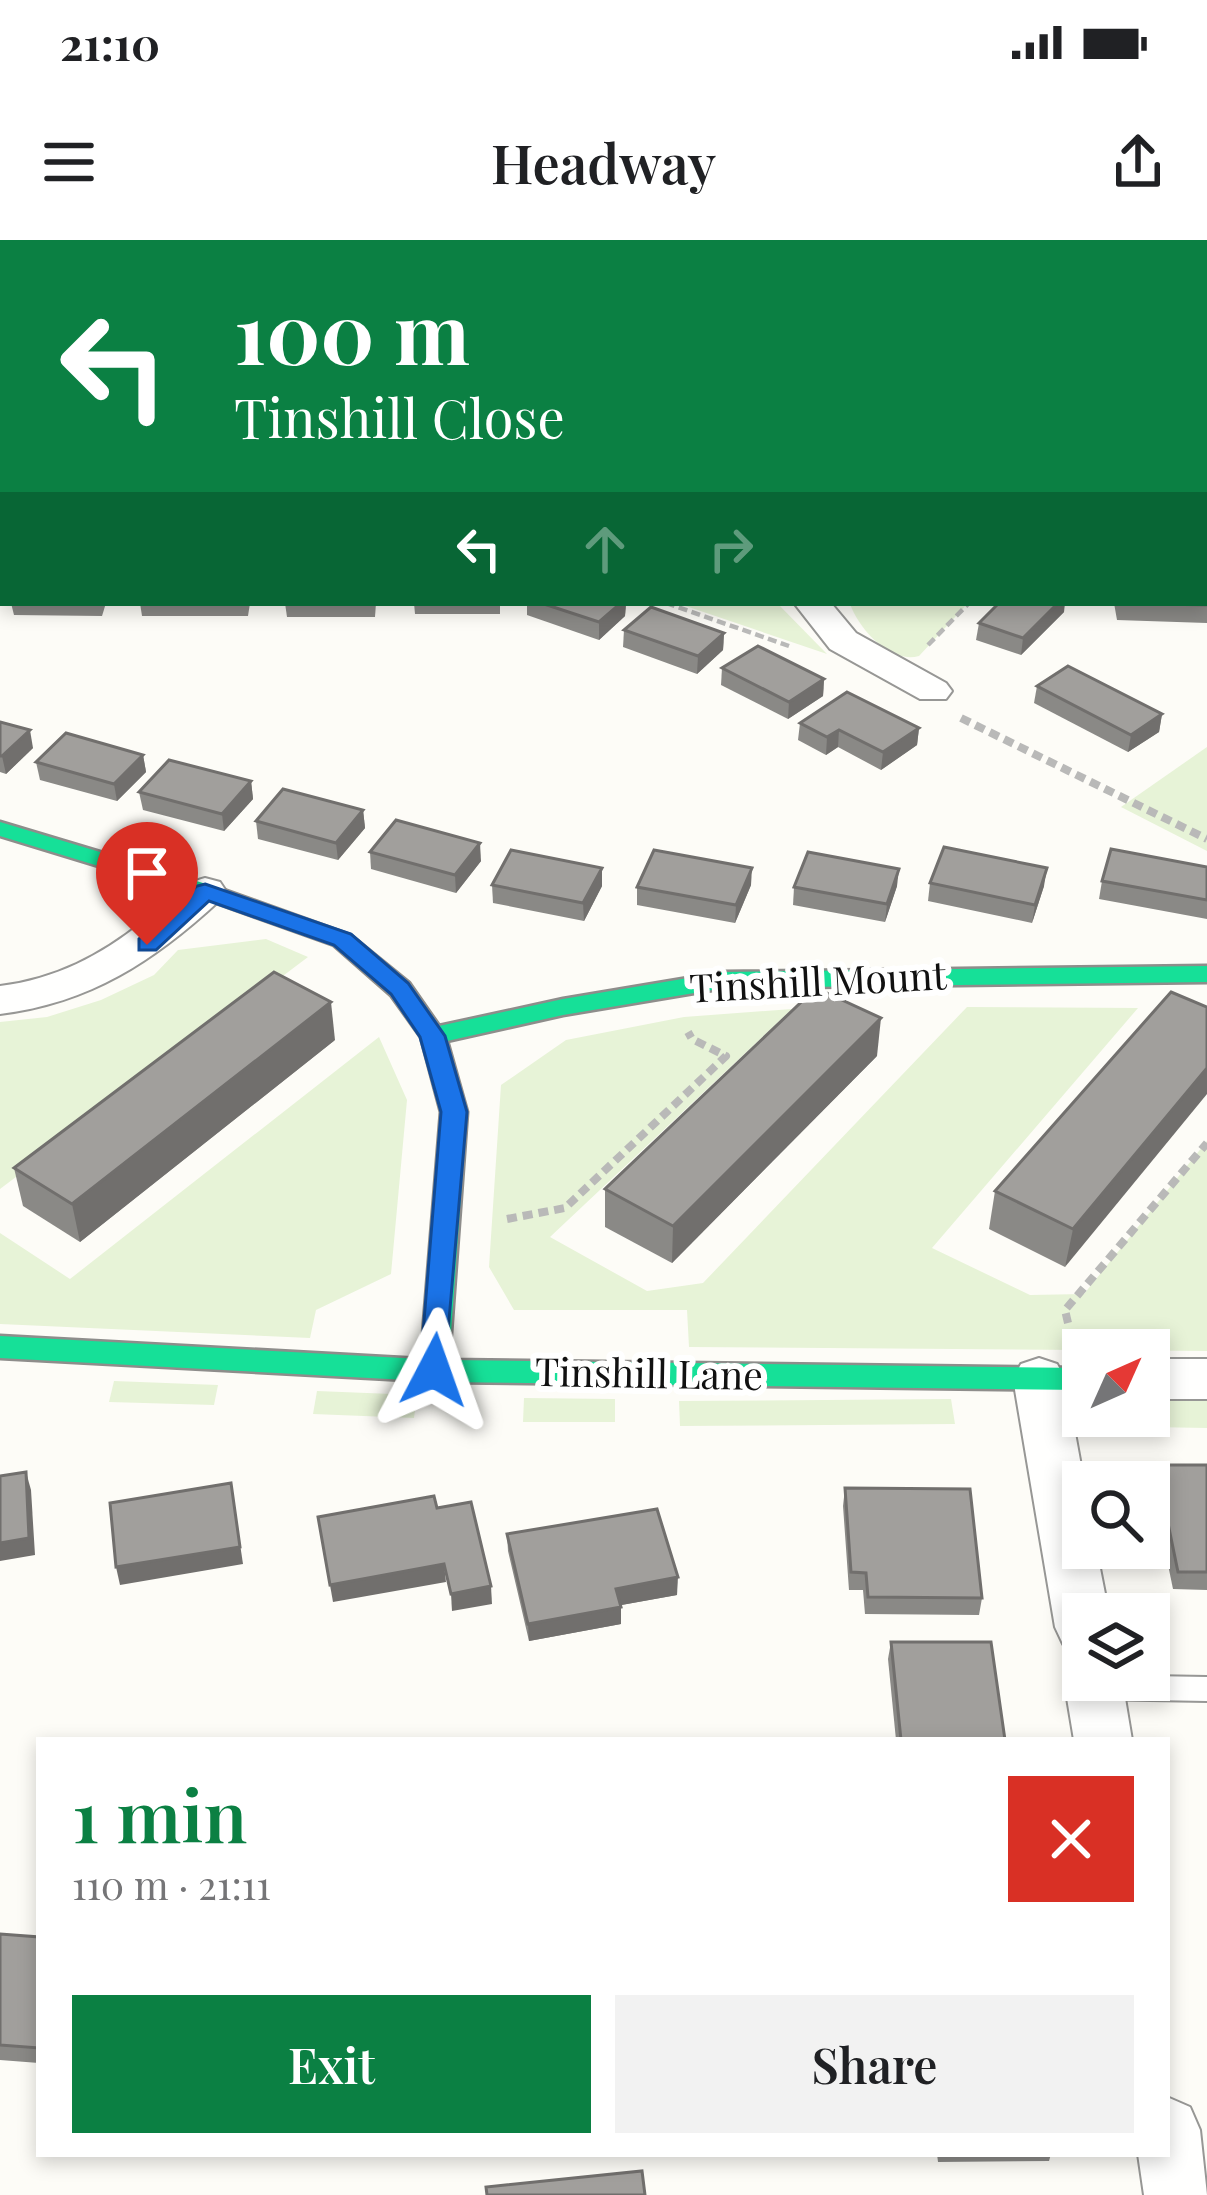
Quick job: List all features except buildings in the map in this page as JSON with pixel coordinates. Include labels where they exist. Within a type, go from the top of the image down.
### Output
[{"type":"street","points":[[814,606],[824,623],[855,649],[933,691]]},
{"type":"street","points":[[0,829],[205,891],[342,940],[400,989],[433,1036],[454,1112],[434,1370]]},
{"type":"street","points":[[0,1000],[70,986],[113,968],[147,945],[205,891]]},
{"type":"street","name":"Tinshill Mount","points":[[433,1036],[724,980],[1207,974]]},
{"type":"street","name":"Tinshill Lane","points":[[0,1347],[434,1370],[1062,1378]]},
{"type":"street","points":[[1170,1379],[1207,1379]]},
{"type":"street","points":[[1071,1437],[1081,1593]]},
{"type":"street","points":[[1170,2148],[1178,2195]]},
{"type":"lane","points":[[1096,1702],[1207,1689]]},
{"type":"path","points":[[674,606],[830,661],[855,649]]},
{"type":"path","points":[[933,691],[962,718],[1207,839]]},
{"type":"path","points":[[446,1218],[524,1219],[565,1208],[726,1056],[692,1040],[667,990]]},
{"type":"path","points":[[1066,1329],[1066,1310],[1207,1143]]},
{"type":"green space","points":[[686,606],[780,606],[827,654]]},
{"type":"green space","points":[[851,606],[965,606],[919,656],[887,650],[860,624]]},
{"type":"green space","points":[[1207,747],[1207,851],[1121,807]]},
{"type":"green space","points":[[266,939],[308,957],[0,1189],[0,1022],[47,1017],[101,1000],[154,975],[178,950]]},
{"type":"green space","points":[[967,1007],[1138,1008],[932,1248],[1030,1295],[1084,1294],[1207,1141],[1207,1351],[1170,1351],[1170,1329],[1062,1329],[1062,1350],[689,1347],[687,1310],[514,1310],[489,1267],[501,1085],[566,1040],[684,1017],[792,1009],[550,1237],[647,1291],[703,1283]]},
{"type":"green space","points":[[379,1037],[407,1100],[391,1274],[316,1310],[310,1338],[0,1324],[0,1233],[70,1279]]},
{"type":"green space","points":[[114,1381],[218,1385],[214,1405],[109,1402]]},
{"type":"green space","points":[[317,1391],[417,1395],[414,1418],[313,1414]]},
{"type":"green space","points":[[524,1398],[615,1399],[615,1422],[523,1422]]},
{"type":"green space","points":[[951,1399],[955,1424],[680,1426],[679,1401]]},
{"type":"green space","points":[[1170,1400],[1207,1400],[1207,1428],[1170,1427]]},
{"type":"traffic: fast","points":[[0,829],[205,891],[342,940],[400,989],[433,1036],[454,1112],[434,1370]]},
{"type":"traffic: fast","points":[[433,1036],[563,1007],[724,980],[1207,974]]},
{"type":"traffic: fast","points":[[0,1347],[444,1371],[1062,1379]]},
{"type":"route","points":[[147,945],[205,891],[342,940],[400,989],[433,1036],[454,1112],[434,1370]]}]
